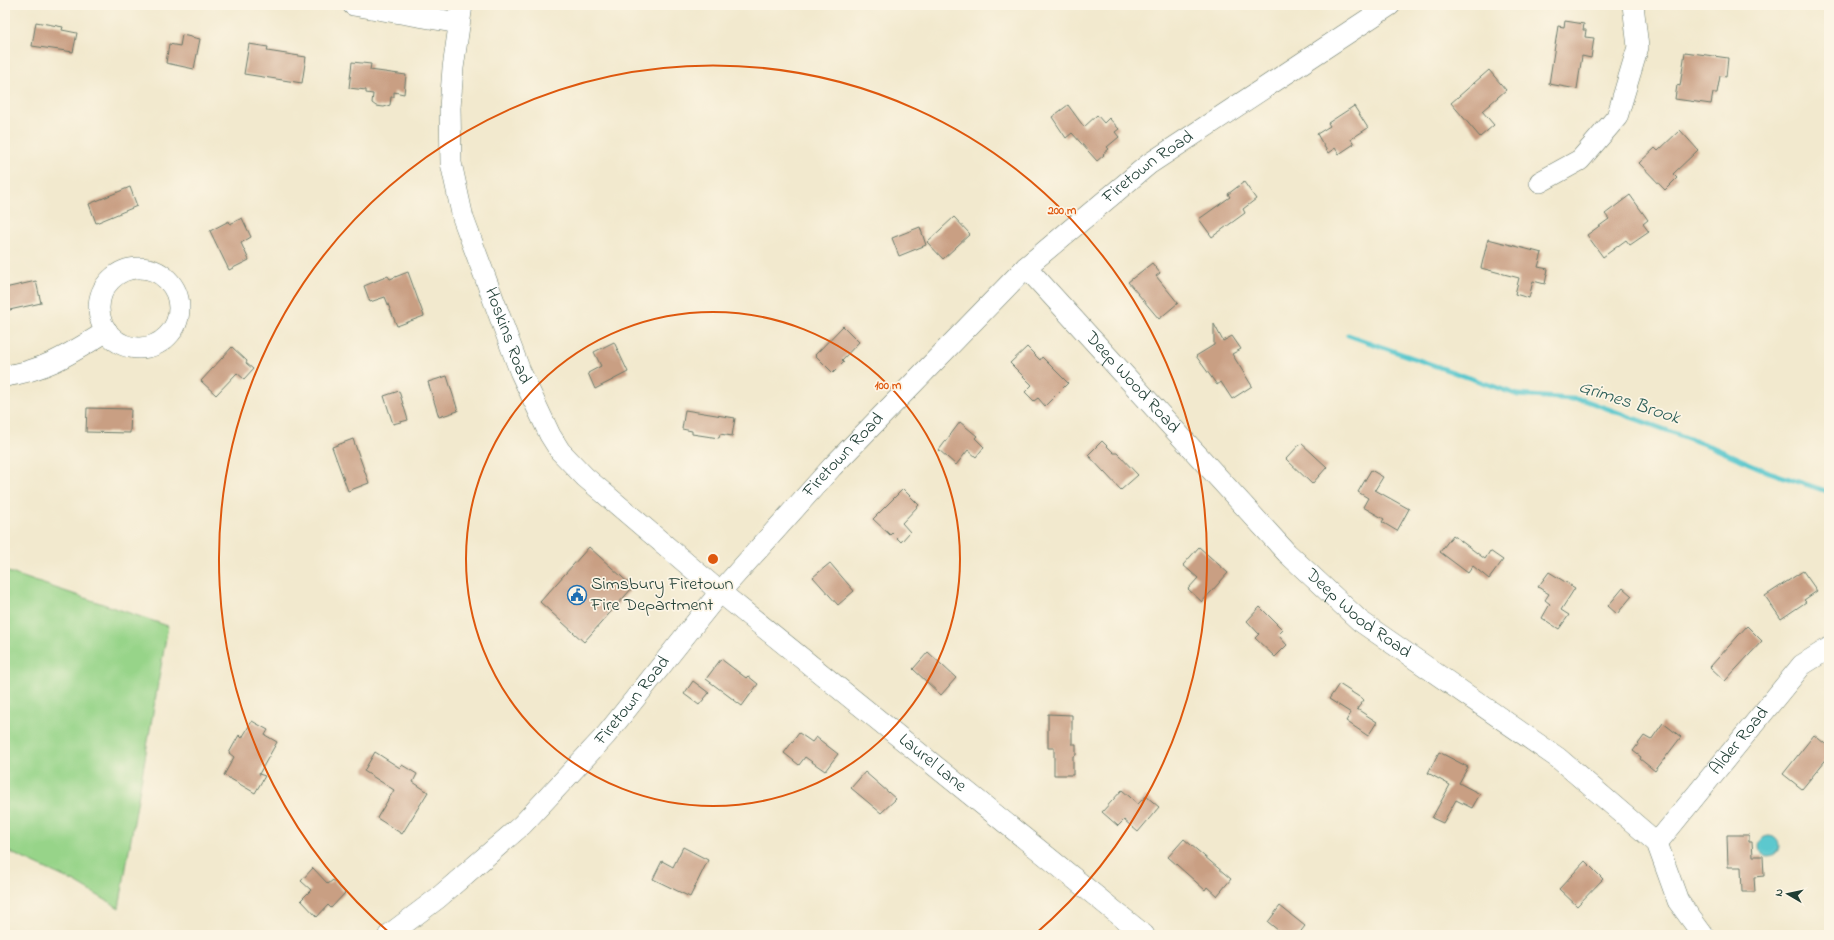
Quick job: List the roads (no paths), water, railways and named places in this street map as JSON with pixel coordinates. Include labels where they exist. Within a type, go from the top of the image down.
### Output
[{"type":"street","points":[[353,5],[461,14]]},
{"type":"street","name":"Firetown Road","points":[[389,935],[438,898],[522,825],[606,735],[720,592],[832,467],[1026,267],[1149,164],[1390,5]]},
{"type":"street","points":[[1540,182],[1580,160],[1617,117],[1638,47],[1634,5]]},
{"type":"street","name":"Hoskins Road","points":[[461,14],[450,108],[451,163],[463,218],[520,371],[550,435],[560,452],[585,476],[720,592]]},
{"type":"street","name":"Deep Wood Road","points":[[1026,267],[1287,553],[1360,621],[1558,758],[1657,843],[1678,901],[1703,935]]},
{"type":"street","points":[[5,376],[28,373],[54,363],[106,331]]},
{"type":"street","name":"Laurel Lane","points":[[720,592],[1144,935]]},
{"type":"street","name":"Alder Road","points":[[1657,843],[1802,665],[1829,648]]},
{"type":"water","points":[[1769,836],[1776,839],[1779,846],[1776,853],[1769,856],[1762,853],[1759,846],[1762,839]]},
{"type":"waterway","name":"Grimes Brook","points":[[1348,335],[1518,395],[1584,400],[1712,447],[1769,472],[1829,492]]},
{"type":"place","name":"Simsbury Firetown Fire Department","points":[[577,595]]}]
